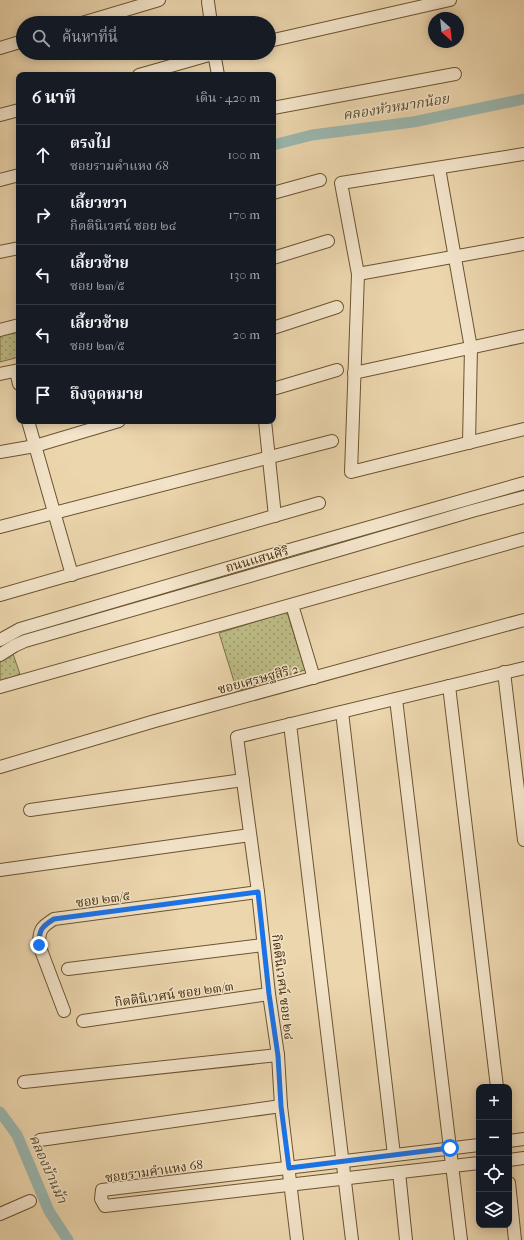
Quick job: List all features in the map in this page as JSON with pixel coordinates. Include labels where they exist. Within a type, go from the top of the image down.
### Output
[{"type":"street","points":[[105,16],[159,0]]},
{"type":"street","points":[[276,39],[450,0]]},
{"type":"street","points":[[209,1],[210,16]]},
{"type":"street","points":[[0,48],[16,43]]},
{"type":"street","points":[[149,72],[191,60]]},
{"type":"street","points":[[216,60],[218,72]]},
{"type":"street","points":[[276,107],[455,74]]},
{"type":"street","points":[[0,115],[16,111]]},
{"type":"street","points":[[524,154],[341,184],[358,274],[351,472],[524,429]]},
{"type":"street","points":[[438,168],[471,348],[469,443]]},
{"type":"street","points":[[0,180],[16,176]]},
{"type":"street","points":[[276,192],[320,180]]},
{"type":"street","points":[[276,257],[328,241]]},
{"type":"street","points":[[358,274],[524,244]]},
{"type":"street","points":[[0,252],[16,249]]},
{"type":"street","points":[[276,327],[336,308]]},
{"type":"street","points":[[0,330],[16,326]]},
{"type":"street","points":[[354,373],[524,336]]},
{"type":"street","points":[[276,388],[337,370]]},
{"type":"street","points":[[0,374],[16,371]]},
{"type":"street","points":[[29,424],[72,575]]},
{"type":"street","points":[[0,452],[35,446],[109,424]]},
{"type":"street","points":[[265,424],[270,456],[275,516]]},
{"type":"street","points":[[0,527],[332,441]]},
{"type":"street","name":"ถนนแสนศิริ","points":[[0,640],[20,629],[524,483]]},
{"type":"street","name":"ถนนแสนศิริ","points":[[0,655],[26,641],[524,497]]},
{"type":"street","points":[[0,596],[319,503]]},
{"type":"street","points":[[439,507],[442,520]]},
{"type":"street","points":[[0,687],[524,539]]},
{"type":"street","points":[[245,563],[248,576]]},
{"type":"street","points":[[292,605],[314,678]]},
{"type":"street","points":[[57,618],[60,631]]},
{"type":"street","name":"ซอยเศรษฐสิริ 2","points":[[0,767],[155,722],[524,620]]},
{"type":"street","points":[[352,1240],[341,1161],[290,724],[524,668]]},
{"type":"street","points":[[504,672],[524,840]]},
{"type":"street","points":[[449,686],[497,1084]]},
{"type":"street","points":[[396,699],[461,1240]]},
{"type":"street","points":[[342,712],[394,1155]]},
{"type":"street","name":"กิตตินิเวศน์ ซอย ๒๔","points":[[290,724],[237,737],[278,1056],[281,1106],[292,1184],[297,1240]]},
{"type":"street","points":[[30,810],[243,780]]},
{"type":"street","points":[[0,870],[250,835]]},
{"type":"street","name":"ซอย ๒๓/๕","points":[[64,1011],[39,945],[39,933],[44,925],[54,919],[258,892]]},
{"type":"street","points":[[68,969],[263,946]]},
{"type":"street","name":"กิตตินิเวศน์ ซอย ๒๓/๓","points":[[83,1021],[269,994]]},
{"type":"street","points":[[24,1082],[278,1056]]},
{"type":"street","points":[[40,1140],[281,1106]]},
{"type":"street","points":[[512,1141],[524,1139]]},
{"type":"street","name":"ซอยรามคำแหง 68","points":[[476,1145],[102,1190],[101,1202],[105,1206],[476,1163]]},
{"type":"street","points":[[512,1160],[524,1158]]},
{"type":"street","points":[[399,1172],[406,1240]]},
{"type":"street","points":[[510,1192],[516,1240]]},
{"type":"street","points":[[0,1214],[30,1201]]},
{"type":"shaded area","points":[[16,331],[16,358],[0,362],[0,335]]},
{"type":"shaded area","points":[[287,612],[305,670],[237,691],[219,633]]},
{"type":"shaded area","points":[[13,654],[20,674],[0,682],[0,662]]},
{"type":"waterway","name":"คลองหัวหมากน้อย","points":[[276,144],[312,135],[413,122],[524,99]]},
{"type":"waterway","name":"คลองบ้านม้า","points":[[0,1112],[17,1135],[49,1211],[68,1240]]},
{"type":"route","points":[[39,945],[39,933],[44,925],[54,919],[258,892],[263,946],[278,1056],[281,1106],[289,1168],[450,1148]]}]
